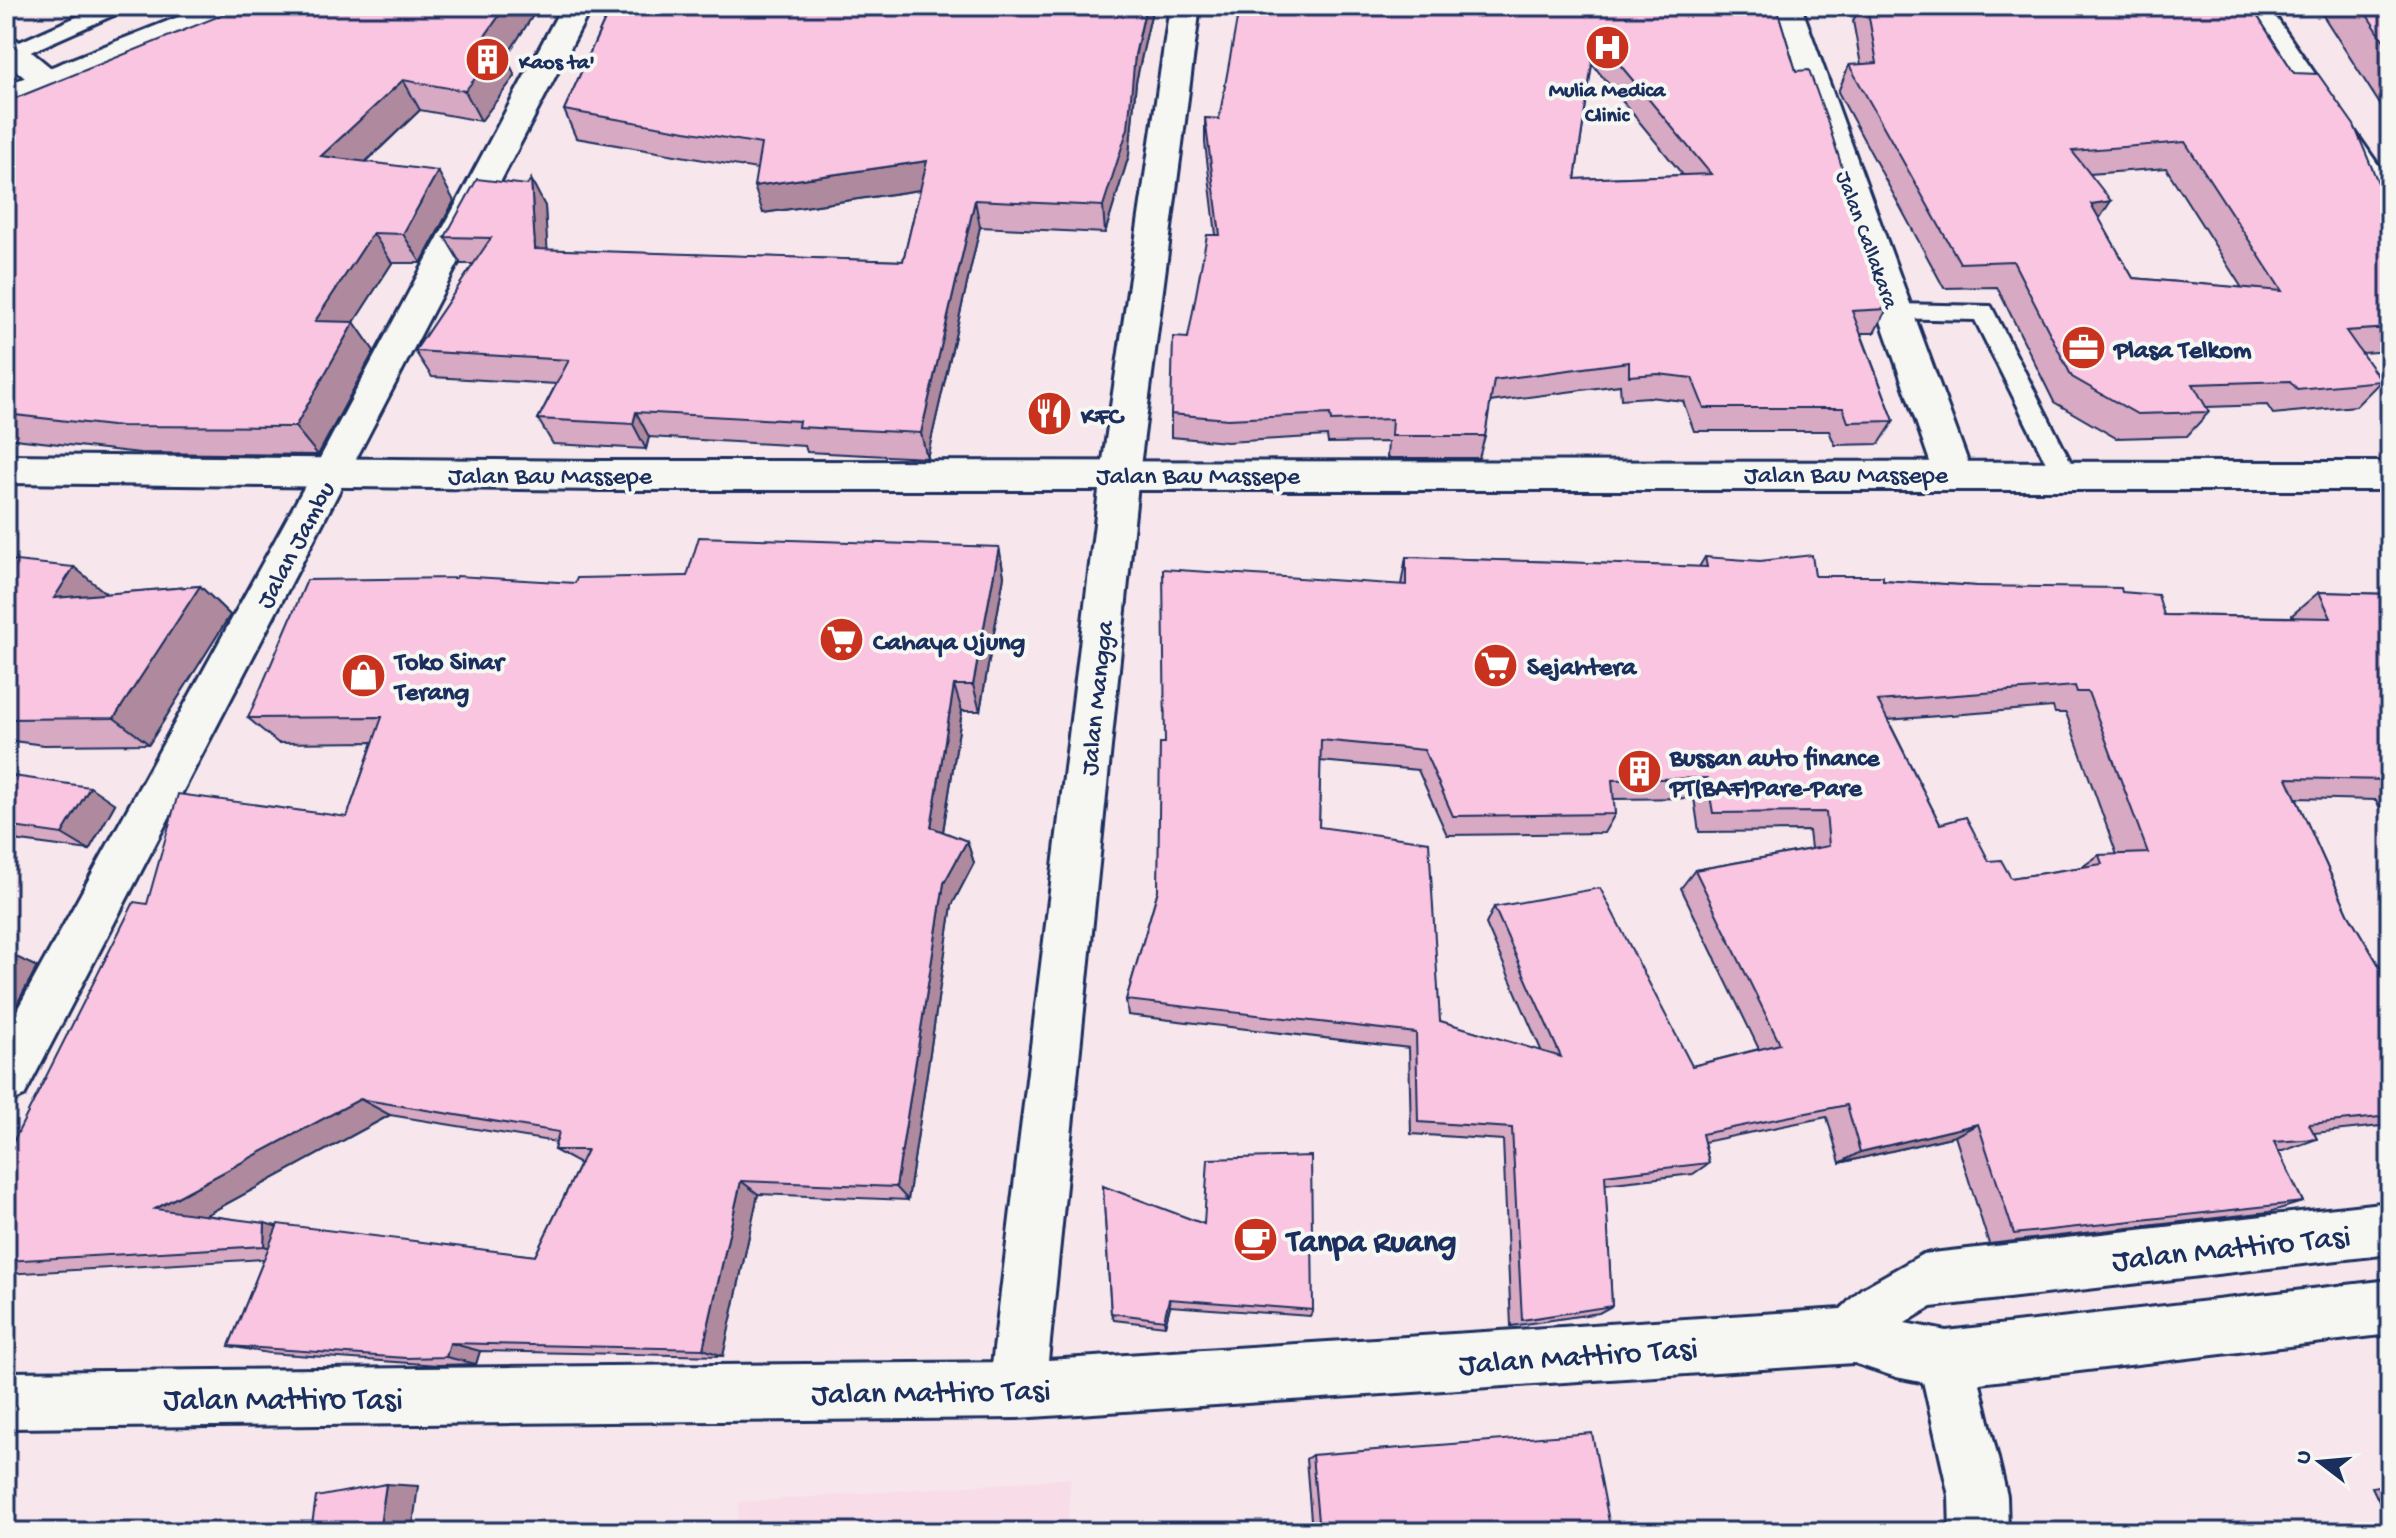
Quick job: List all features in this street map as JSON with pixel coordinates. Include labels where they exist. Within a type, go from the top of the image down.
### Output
[{"type":"main road","points":[[6,96],[232,6]]},
{"type":"main road","name":"Jalan Jambu","points":[[6,1079],[331,474],[577,6]]},
{"type":"main road","name":"Jalan Mangga","points":[[1017,1390],[1120,474],[1185,6]]},
{"type":"main road","name":"Jalan Callakara","points":[[1786,6],[1953,473]]},
{"type":"main road","points":[[2253,6],[2390,206]]},
{"type":"main road","points":[[9,49],[45,79]]},
{"type":"main road","name":"Jalan Bau Massepe","points":[[6,469],[331,474],[1953,473],[2390,476]]},
{"type":"main road","name":"Jalan Mattiro Tasi","points":[[1854,1336],[1880,1308],[1923,1281],[2390,1228]]},
{"type":"main road","name":"Jalan Mattiro Tasi","points":[[6,1400],[1017,1390],[1854,1336],[1896,1349],[1946,1359],[2390,1307]]},
{"type":"main road","points":[[1946,1359],[1978,1496],[1979,1532]]},
{"type":"lane","points":[[9,49],[111,7]]},
{"type":"lane","points":[[1895,312],[1983,312],[2064,474]]},
{"type":"shaded area","points":[[1071,1478],[1067,1532],[736,1532],[739,1502]]},
{"type":"building","points":[[259,6],[506,6],[480,43],[501,46],[465,91],[403,80],[321,156],[438,171],[403,234],[373,233],[315,321],[354,322],[295,427],[112,426],[6,414],[6,102],[239,8],[251,13]]},
{"type":"building","points":[[611,6],[1146,6],[1135,55],[1128,128],[1103,206],[975,200],[921,433],[798,427],[799,421],[636,412],[633,424],[538,419],[569,360],[415,351],[491,238],[445,237],[477,179],[527,185],[531,179],[535,249],[903,261],[927,161],[754,186],[761,144],[564,110]]},
{"type":"building","points":[[1356,6],[1776,6],[1796,71],[1809,70],[1887,309],[1852,311],[1894,421],[1848,422],[1843,408],[1704,408],[1692,378],[1658,374],[1629,376],[1629,362],[1494,380],[1485,436],[1391,436],[1392,419],[1331,421],[1330,414],[1228,419],[1171,414],[1173,337],[1188,338],[1207,235],[1220,235],[1205,118],[1219,119],[1239,8],[1356,15]],"holes":[[[1596,36],[1711,174],[1575,179]]]},
{"type":"building","points":[[1867,6],[2251,6],[2294,73],[2318,74],[2354,125],[2382,192],[2390,202],[2390,328],[2346,331],[2381,381],[2297,389],[2290,381],[2193,384],[2209,412],[2137,414],[2072,377],[2013,261],[1960,263],[1849,65],[1877,63]],"holes":[[[2185,142],[2282,291],[2133,278],[2091,204],[2111,201],[2072,151]]]},
{"type":"building","points":[[2361,6],[2390,6],[2390,50]]},
{"type":"building","points":[[699,537],[999,547],[973,685],[954,685],[931,827],[967,841],[944,883],[896,1187],[741,1181],[703,1349],[450,1343],[446,1357],[406,1358],[229,1346],[278,1224],[535,1256],[587,1150],[554,1150],[559,1132],[360,1099],[155,1209],[265,1223],[264,1246],[6,1261],[6,1156],[134,902],[147,904],[178,794],[347,817],[382,717],[248,718],[307,580],[457,576],[575,583],[577,578],[687,576]]},
{"type":"building","points":[[1812,555],[1815,576],[1883,576],[1883,580],[1977,586],[2121,588],[2122,592],[2158,595],[2164,615],[2331,618],[2319,592],[2390,594],[2390,780],[2287,778],[2348,913],[2390,984],[2390,1116],[2309,1124],[2317,1139],[2274,1142],[2303,1202],[2014,1234],[1978,1124],[1860,1152],[1847,1105],[1702,1134],[1709,1163],[1605,1175],[1612,1306],[1522,1320],[1512,1128],[1418,1122],[1416,1033],[1126,1000],[1158,890],[1160,743],[1165,743],[1163,569],[1406,585],[1406,557],[1707,567],[1705,557],[1760,561]],"holes":[[[2075,686],[2077,692],[2088,692],[2148,853],[2099,855],[2102,864],[2011,878],[2001,860],[1989,861],[1966,817],[1940,824],[1878,701]],[[1321,740],[1424,750],[1453,816],[1615,814],[1612,780],[1707,778],[1713,813],[1826,812],[1829,846],[1695,870],[1780,1044],[1692,1066],[1600,888],[1494,907],[1561,1057],[1440,1021],[1429,842],[1319,827]]]},
{"type":"building","points":[[6,560],[74,567],[54,598],[200,586],[114,718],[6,719]]},
{"type":"building","points":[[6,775],[90,787],[62,834],[6,826]]},
{"type":"building","points":[[1311,1156],[1313,1310],[1169,1299],[1164,1320],[1111,1313],[1103,1186],[1204,1224],[1208,1159]]},
{"type":"building","points":[[1592,1433],[1611,1532],[1319,1532],[1312,1455]]},
{"type":"building","points":[[386,1484],[379,1532],[311,1532],[316,1497]]},
{"type":"place","name":"Mulia Medica Clinic","points":[[1607,47]]},
{"type":"place","name":"Kaos ta'","points":[[488,60]]},
{"type":"place","name":"Plasa Telkom","points":[[2083,348]]},
{"type":"place","name":"KFC","points":[[1050,414]]},
{"type":"place","name":"Cahaya Ujung","points":[[842,640]]},
{"type":"place","name":"Sejahtera","points":[[1496,665]]},
{"type":"place","name":"Toko Sinar Terang","points":[[364,675]]},
{"type":"place","name":"Bussan auto finance PT(BAF)Pare-Pare","points":[[1639,771]]},
{"type":"place","name":"Tanpa Ruang","points":[[1256,1239]]}]
